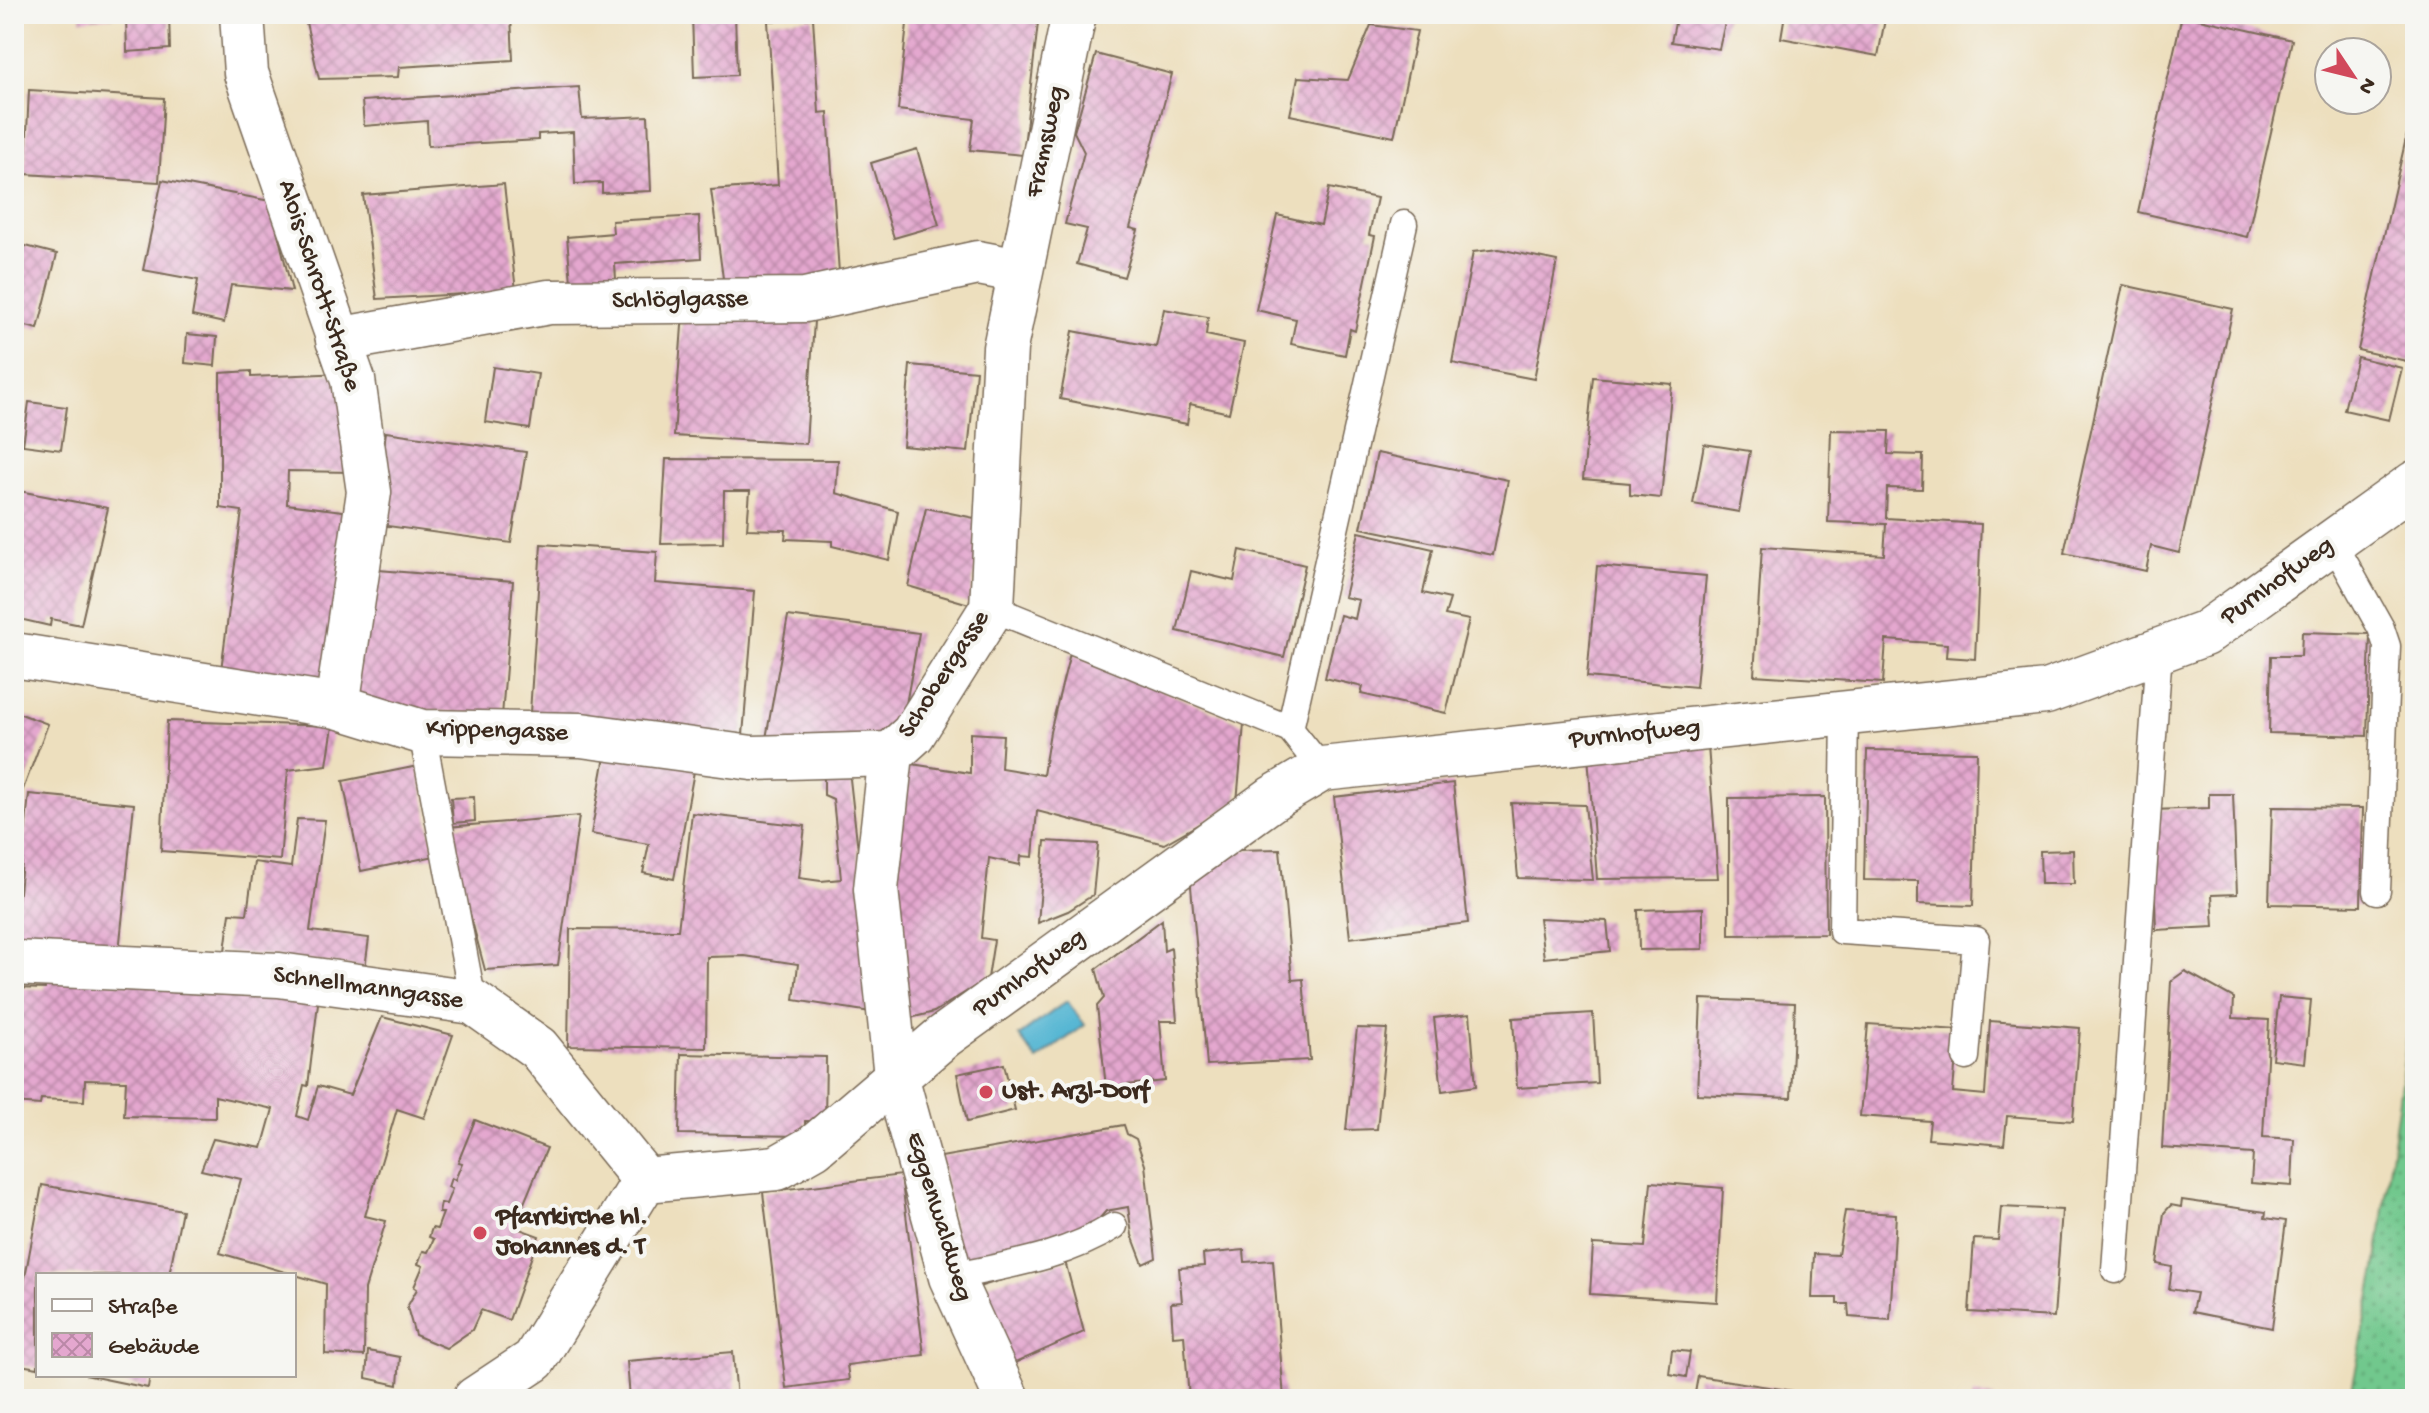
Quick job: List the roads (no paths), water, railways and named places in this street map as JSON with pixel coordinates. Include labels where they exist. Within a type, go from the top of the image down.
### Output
[{"type":"street","name":"Alois-Schrott-Straße","points":[[242,14],[246,73],[353,380],[369,492],[337,706]]},
{"type":"street","name":"Framsweg","points":[[1020,271],[1074,14]]},
{"type":"street","name":"Schlöglgasse","points":[[338,340],[549,302],[805,300],[978,263],[1020,271]]},
{"type":"street","name":"Schobergasse","points":[[896,1076],[876,889],[891,754],[913,734],[992,608],[1005,348],[1020,271]]},
{"type":"street","name":"Purnhofweg","points":[[645,1180],[777,1168],[814,1147],[943,1037],[1273,798],[1322,769],[2046,692],[2204,634],[2415,483]]},
{"type":"street","name":"Krippengasse","points":[[14,655],[337,706],[422,732],[581,735],[752,758],[891,754]]},
{"type":"street","name":"Schnellmanngasse","points":[[14,963],[279,975],[473,1002],[538,1048],[645,1180]]},
{"type":"street","name":"Eggenwaldweg","points":[[896,1076],[951,1277],[1007,1399]]},
{"type":"street","points":[[475,1399],[534,1360],[645,1180]]},
{"type":"lane","points":[[1290,729],[1404,224]]},
{"type":"lane","points":[[2333,542],[2381,628],[2387,646],[2377,891]]},
{"type":"lane","points":[[992,608],[1290,729],[1322,769]]},
{"type":"lane","points":[[2115,1270],[2159,651]]},
{"type":"lane","points":[[1845,712],[1842,931],[1976,940],[1966,1057]]},
{"type":"lane","points":[[422,732],[473,1002]]},
{"type":"lane","points":[[951,1277],[1044,1257],[1091,1241],[1114,1226]]},
{"type":"water","points":[[1067,1001],[1085,1025],[1037,1060],[1019,1036]]},
{"type":"place","name":"Ust. Arzl-Dorf","points":[[986,1092]]},
{"type":"place","name":"Pfarrkirche hl. Johannes d. T","points":[[480,1233]]}]
